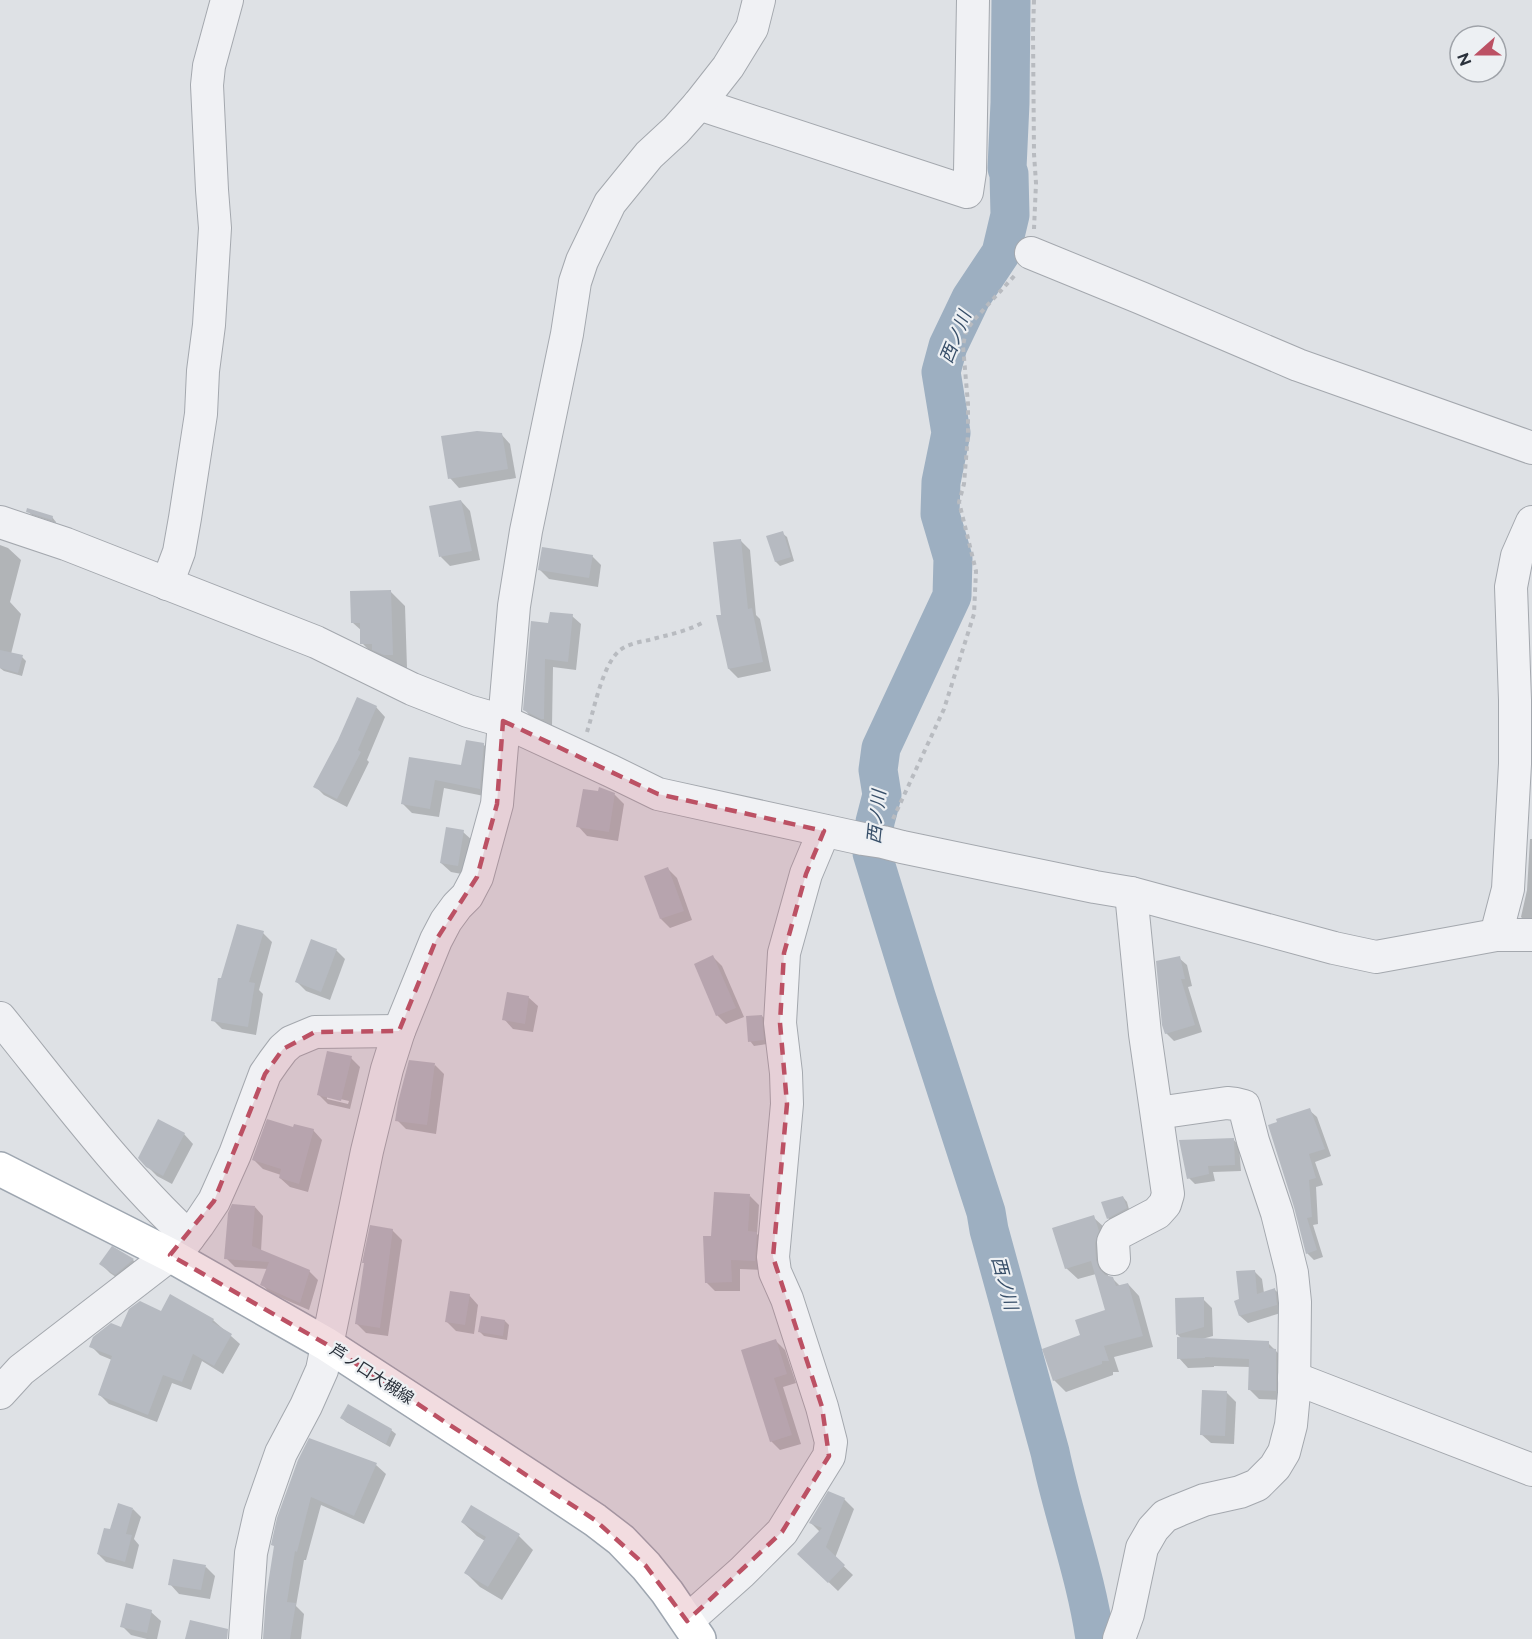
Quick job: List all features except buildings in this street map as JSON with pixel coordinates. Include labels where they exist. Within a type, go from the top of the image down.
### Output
[{"type":"main road","name":"芦ノ口大槻線","points":[[0,1169],[180,1246],[535,1480],[621,1540],[667,1592],[693,1630]]},
{"type":"street","points":[[167,584],[179,552],[201,414],[215,228],[207,84],[227,0]]},
{"type":"street","points":[[245,1639],[251,1553],[260,1514],[281,1453],[322,1370],[387,1068],[399,1031],[436,940],[446,921],[467,896],[477,877],[497,804],[514,606],[575,282],[582,261],[610,203],[649,155],[699,104],[728,67],[752,28],[759,0]]},
{"type":"street","points":[[699,104],[967,192],[970,172],[973,0]]},
{"type":"street","points":[[1031,253],[1142,297],[1298,364],[1532,448]]},
{"type":"street","points":[[0,522],[66,544],[316,642],[412,689],[468,711],[503,721],[658,794],[824,831],[1131,892],[1323,945],[1376,957],[1496,936],[1532,935]]},
{"type":"street","points":[[1496,936],[1508,888],[1515,764],[1511,587],[1516,556],[1532,522]]},
{"type":"street","points":[[693,1630],[742,1572],[782,1532],[829,1456],[831,1442],[822,1407],[788,1299],[775,1272],[773,1257],[787,1104],[780,1023],[783,953],[806,874],[824,831]]},
{"type":"street","points":[[1114,1259],[1113,1242],[1118,1234],[1157,1213],[1165,1204],[1168,1194],[1145,1034],[1131,892]]},
{"type":"street","points":[[0,1018],[161,1211],[180,1246]]},
{"type":"street","points":[[0,1393],[21,1370],[180,1246],[214,1201],[266,1074],[283,1049],[291,1042],[315,1032],[399,1031]]},
{"type":"street","points":[[1119,1639],[1128,1614],[1142,1548],[1153,1529],[1166,1516],[1204,1500],[1240,1492],[1257,1485],[1275,1467],[1284,1452],[1292,1425],[1295,1302],[1292,1273],[1277,1213],[1244,1106],[1227,1103],[1157,1113]]},
{"type":"street","points":[[1294,1378],[1532,1470]]},
{"type":"path","points":[[873,840],[944,709],[974,614],[976,571],[959,502],[964,484],[968,434],[963,346],[966,331],[1014,278],[1031,253],[1035,225],[1036,183],[1034,0]]},
{"type":"path","points":[[580,756],[604,675],[619,651],[627,646],[681,632],[702,623]]},
{"type":"highlighted area","points":[[503,721],[658,794],[824,831],[806,874],[784,953],[780,1023],[787,1104],[773,1257],[822,1407],[829,1456],[782,1532],[687,1621],[646,1566],[595,1520],[326,1344],[170,1255],[214,1201],[265,1074],[283,1049],[315,1032],[399,1031],[436,940],[477,877],[497,804]]},
{"type":"waterway","name":"西ノ川","points":[[1011,0],[1007,168],[1010,215],[1001,253],[971,298],[948,346],[941,372],[951,433],[941,482],[940,514],[953,558],[952,596],[881,748],[878,770],[882,795],[875,822],[872,853],[986,1212],[1080,1568],[1095,1639]]}]
